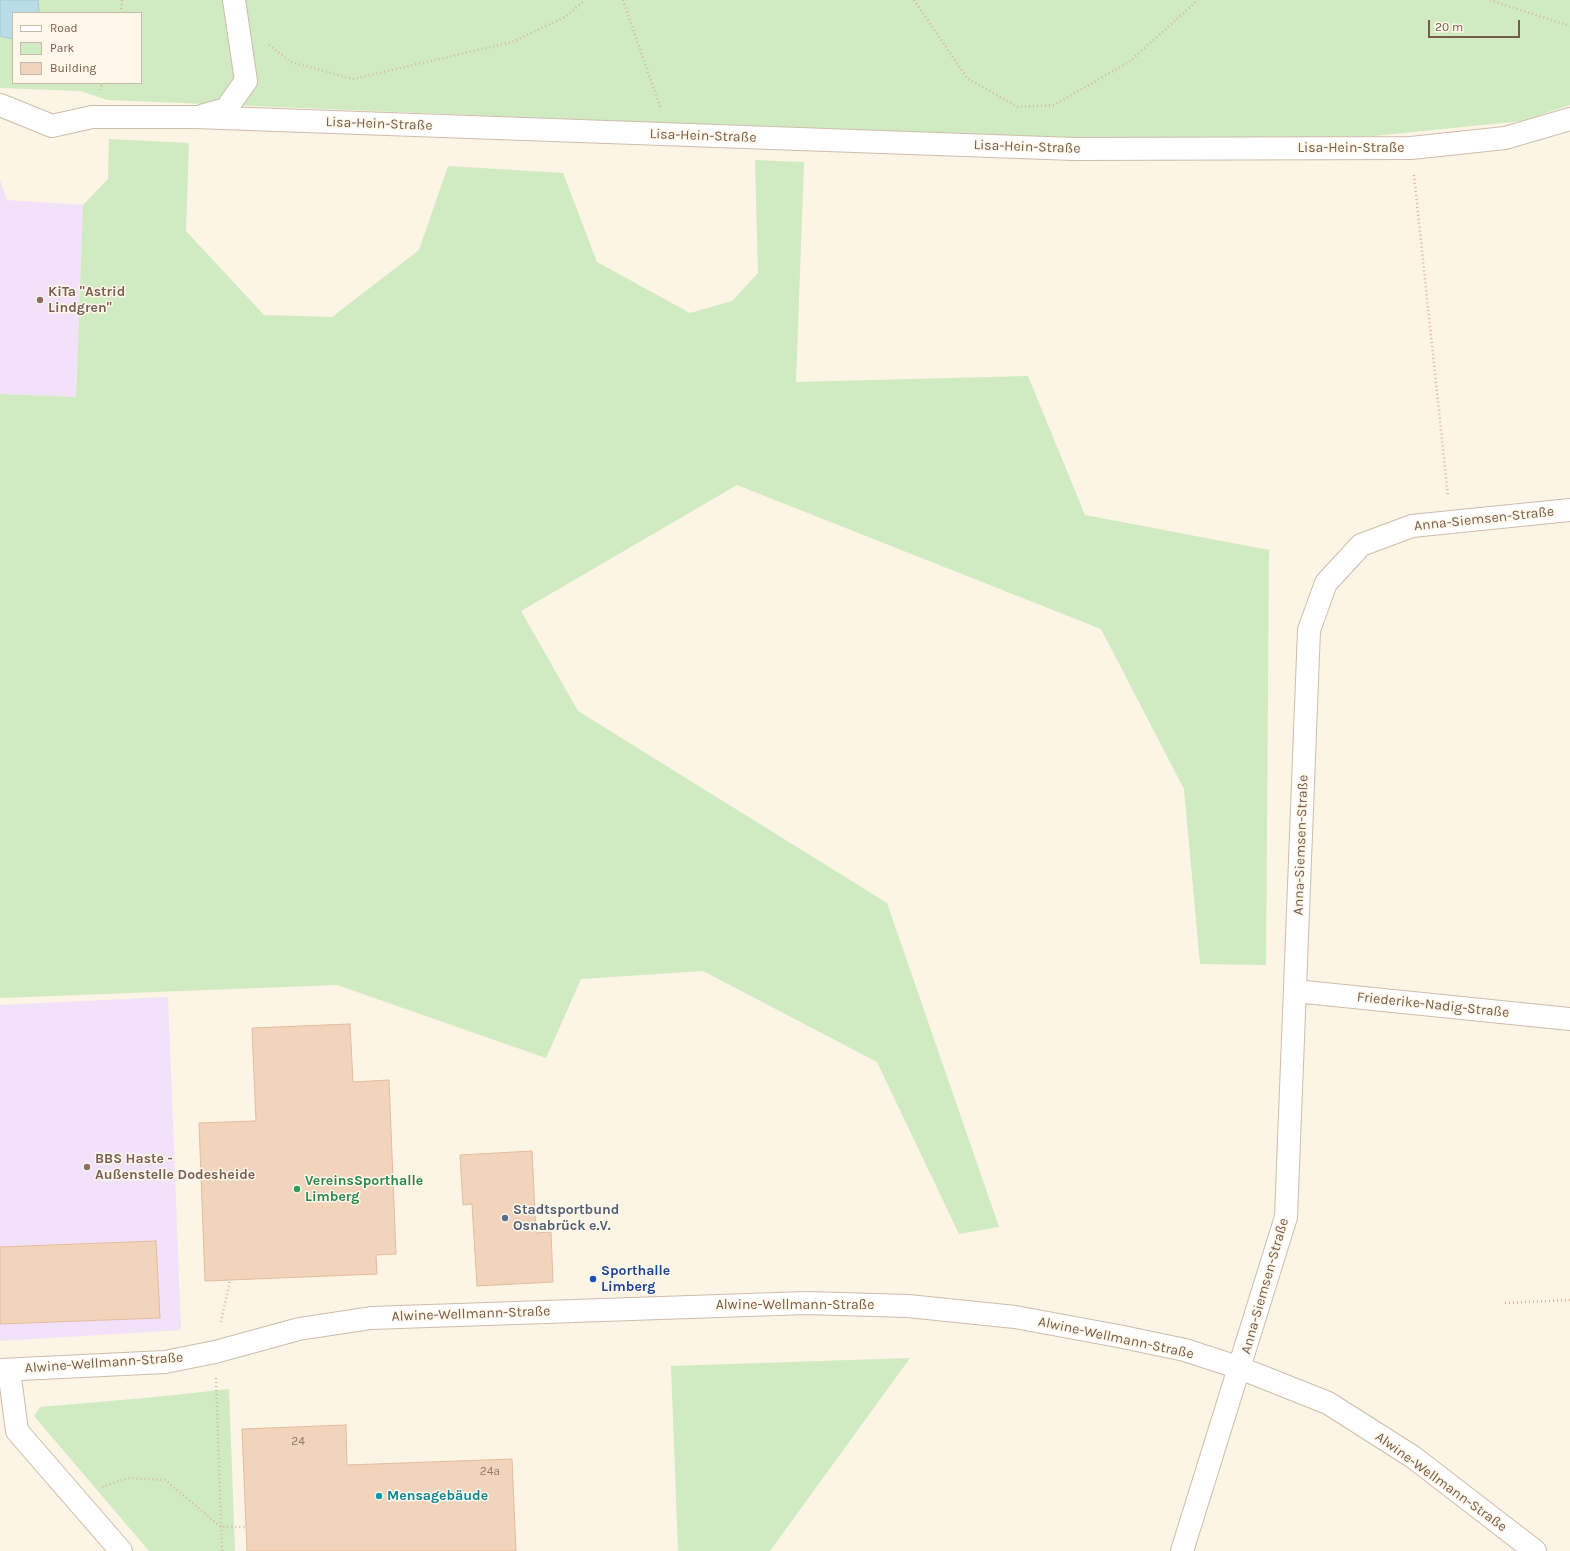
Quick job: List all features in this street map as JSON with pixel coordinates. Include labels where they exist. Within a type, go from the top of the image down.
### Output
[{"type":"street","points":[[195,117],[226,109],[246,82],[234,0]]},
{"type":"street","name":"Lisa-Hein-Straße","points":[[0,105],[52,126],[92,116],[195,117],[1074,149],[1411,148],[1505,138],[1570,119]]},
{"type":"street","name":"Anna-Siemsen-Straße","points":[[1182,1551],[1286,1217],[1310,630],[1326,583],[1361,545],[1412,526],[1570,510]]},
{"type":"street","name":"Friederike-Nadig-Straße","points":[[1295,991],[1570,1019]]},
{"type":"street","name":"Alwine-Wellmann-Straße","points":[[4,1370],[165,1362],[215,1352],[299,1329],[371,1318],[806,1303],[908,1306],[1015,1317],[1178,1349],[1240,1368],[1328,1403],[1412,1457],[1535,1551]]},
{"type":"street","points":[[4,1370],[17,1431],[121,1551]]},
{"type":"path","points":[[121,12],[122,0]]},
{"type":"path","points":[[238,22],[291,62],[353,79],[512,42],[565,17],[585,0]]},
{"type":"path","points":[[623,0],[670,135]]},
{"type":"path","points":[[914,0],[967,78],[1018,107],[1054,105],[1129,62],[1198,0]]},
{"type":"path","points":[[1490,0],[1570,26]]},
{"type":"path","points":[[1411,148],[1450,522]]},
{"type":"path","points":[[222,1551],[215,1352],[230,1280]]},
{"type":"path","points":[[1504,1303],[1570,1300]]},
{"type":"path","points":[[74,1497],[128,1478],[165,1480],[221,1528],[246,1527]]},
{"type":"shaded area","name":"KiTa \"Astrid Lindgren\"","points":[[0,180],[7,200],[83,205],[76,397],[0,394]]},
{"type":"shaded area","name":"BBS Haste - Außenstelle Dodesheide","points":[[168,997],[181,1330],[0,1341],[0,1005]]},
{"type":"green space","points":[[0,0],[1570,0],[1570,105],[1522,121],[1374,136],[1078,140],[108,100],[80,91],[0,88]]},
{"type":"green space","points":[[109,139],[189,143],[186,231],[264,315],[332,317],[419,250],[448,166],[563,173],[597,262],[690,313],[732,301],[758,273],[755,160],[804,162],[796,382],[1028,376],[1085,515],[1269,550],[1266,965],[1200,964],[1184,789],[1101,629],[737,485],[521,611],[578,711],[887,903],[999,1227],[959,1234],[877,1062],[703,971],[581,979],[546,1058],[337,985],[0,998],[0,394],[76,397],[83,205],[108,179]]},
{"type":"green space","points":[[910,1358],[770,1551],[678,1551],[671,1366]]},
{"type":"green space","points":[[229,1389],[235,1551],[149,1551],[34,1416],[40,1407]]},
{"type":"water","points":[[0,0],[38,0],[39,12],[12,12],[12,39],[0,36]]},
{"type":"building","name":"VereinsSporthalle Limberg","points":[[350,1024],[353,1082],[389,1080],[396,1254],[376,1255],[377,1274],[205,1281],[199,1123],[256,1121],[252,1028]]},
{"type":"building","points":[[532,1151],[536,1233],[551,1232],[553,1282],[477,1286],[472,1204],[463,1205],[460,1155]]},
{"type":"building","points":[[156,1241],[160,1318],[0,1324],[0,1247]]},
{"type":"building","name":"Mensagebäude","points":[[346,1425],[347,1465],[512,1459],[516,1551],[247,1551],[242,1429]]},
{"type":"place","name":"KiTa \"Astrid Lindgren\"","points":[[40,300]]},
{"type":"place","name":"BBS Haste - Außenstelle Dodesheide","points":[[87,1167]]},
{"type":"place","name":"VereinsSporthalle Limberg","points":[[297,1189]]},
{"type":"place","name":"Stadtsportbund Osnabrück e.V.","points":[[505,1218]]},
{"type":"place","name":"Sporthalle Limberg","points":[[593,1279]]},
{"type":"place","name":"Mensagebäude","points":[[379,1496]]}]
